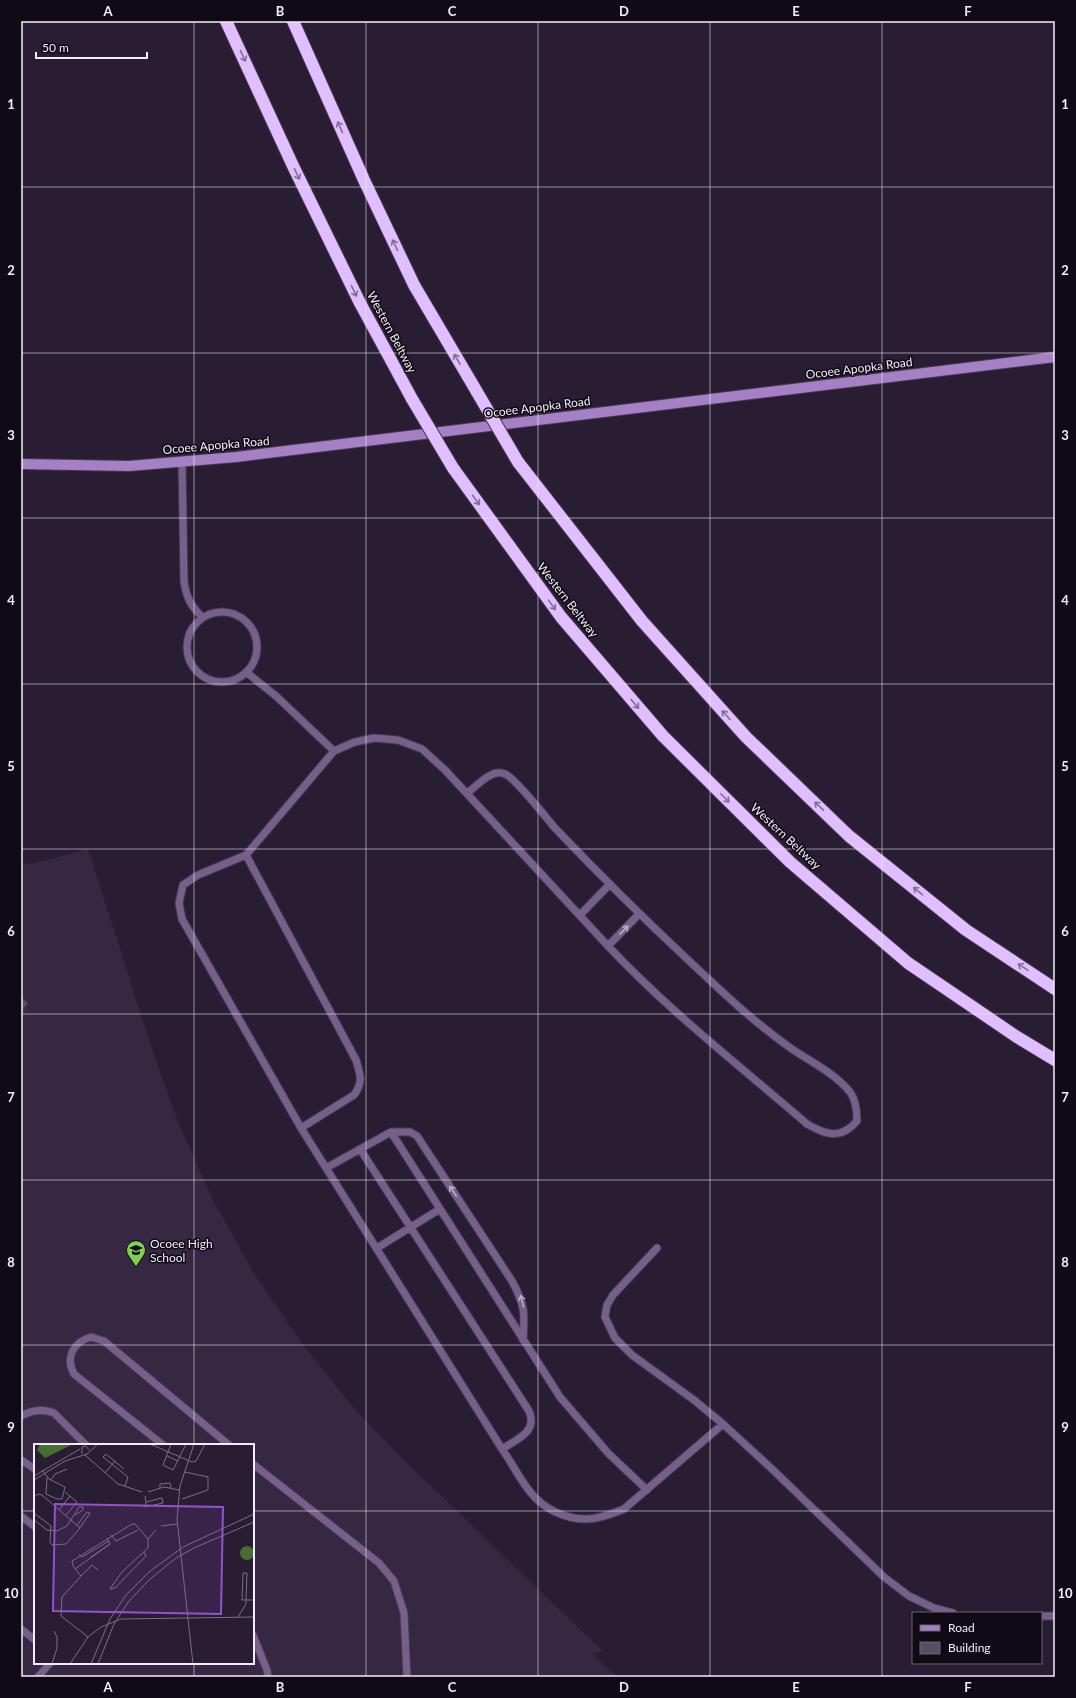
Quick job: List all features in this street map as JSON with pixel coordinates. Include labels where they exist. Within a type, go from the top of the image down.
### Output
[{"type":"highway","name":"Western Beltway","points":[[226,21],[294,168],[360,303],[412,399],[453,468],[566,623],[663,736],[790,862],[908,962],[1017,1037],[1055,1060]]},
{"type":"highway","points":[[293,21],[361,173],[414,285],[518,462],[642,621],[746,737],[849,836],[966,930],[1055,989]]},
{"type":"main road","name":"Ocoee Apopka Road","points":[[21,464],[129,466],[244,456],[1055,357]]},
{"type":"lane","points":[[182,461],[184,581],[186,593],[192,607],[202,618]]},
{"type":"lane","points":[[214,612],[228,612],[239,616],[248,623],[255,634],[257,645],[256,656],[246,672],[235,679],[224,682],[203,676],[195,668],[189,659],[188,641],[193,626],[202,618],[214,612]]},
{"type":"lane","points":[[246,672],[276,696],[334,751]]},
{"type":"lane","points":[[467,793],[487,777],[497,772],[506,774],[639,914],[732,1000],[784,1044],[837,1079],[851,1094],[856,1108],[857,1121],[850,1130],[829,1134],[822,1133],[807,1124],[674,1010],[634,973],[608,946],[445,770],[422,749],[398,740],[374,738],[361,740],[334,751],[246,855],[198,875],[183,885],[178,902],[182,919],[301,1128],[502,1449],[532,1494],[550,1510],[566,1516],[586,1519],[606,1516],[624,1509],[723,1424]]},
{"type":"lane","points":[[246,855],[356,1060],[361,1076],[360,1087],[354,1095],[301,1128]]},
{"type":"lane","points":[[580,915],[610,884]]},
{"type":"lane","points":[[608,946],[639,914]]},
{"type":"lane","points":[[326,1168],[390,1132],[410,1132],[417,1136],[522,1298],[525,1316],[523,1340]]},
{"type":"lane","points":[[390,1132],[560,1397],[608,1453],[647,1490]]},
{"type":"lane","points":[[360,1149],[529,1411],[533,1420],[531,1426],[524,1435],[502,1449]]},
{"type":"lane","points":[[376,1248],[440,1209]]},
{"type":"lane","points":[[657,1248],[613,1295],[607,1305],[605,1317],[615,1338],[632,1355],[694,1400],[723,1424],[884,1577],[909,1596],[934,1608],[949,1612]]},
{"type":"lane","points":[[162,1444],[74,1374],[70,1362],[70,1356],[77,1344],[91,1337],[104,1341],[228,1444]]},
{"type":"lane","points":[[21,1416],[38,1410],[54,1413],[85,1444]]},
{"type":"lane","points":[[21,1460],[34,1468]]},
{"type":"lane","points":[[254,1465],[378,1563],[394,1581],[404,1613],[407,1677]]},
{"type":"lane","points":[[21,1516],[34,1526]]},
{"type":"lane","points":[[1042,1616],[1055,1616]]},
{"type":"lane","points":[[21,1629],[34,1639]]},
{"type":"lane","points":[[254,1638],[267,1670],[268,1677]]},
{"type":"lane","points":[[38,1677],[49,1664]]},
{"type":"shaded area","name":"Ocoee High School","points":[[88,849],[155,1058],[178,1122],[213,1200],[255,1275],[303,1345],[357,1412],[412,1468],[604,1652],[592,1653],[617,1677],[21,1677],[21,864],[36,863]]},
{"type":"building","points":[[21,997],[28,1003],[21,1012]]},
{"type":"place","name":"Ocoee High School","points":[[136,1267]]}]
